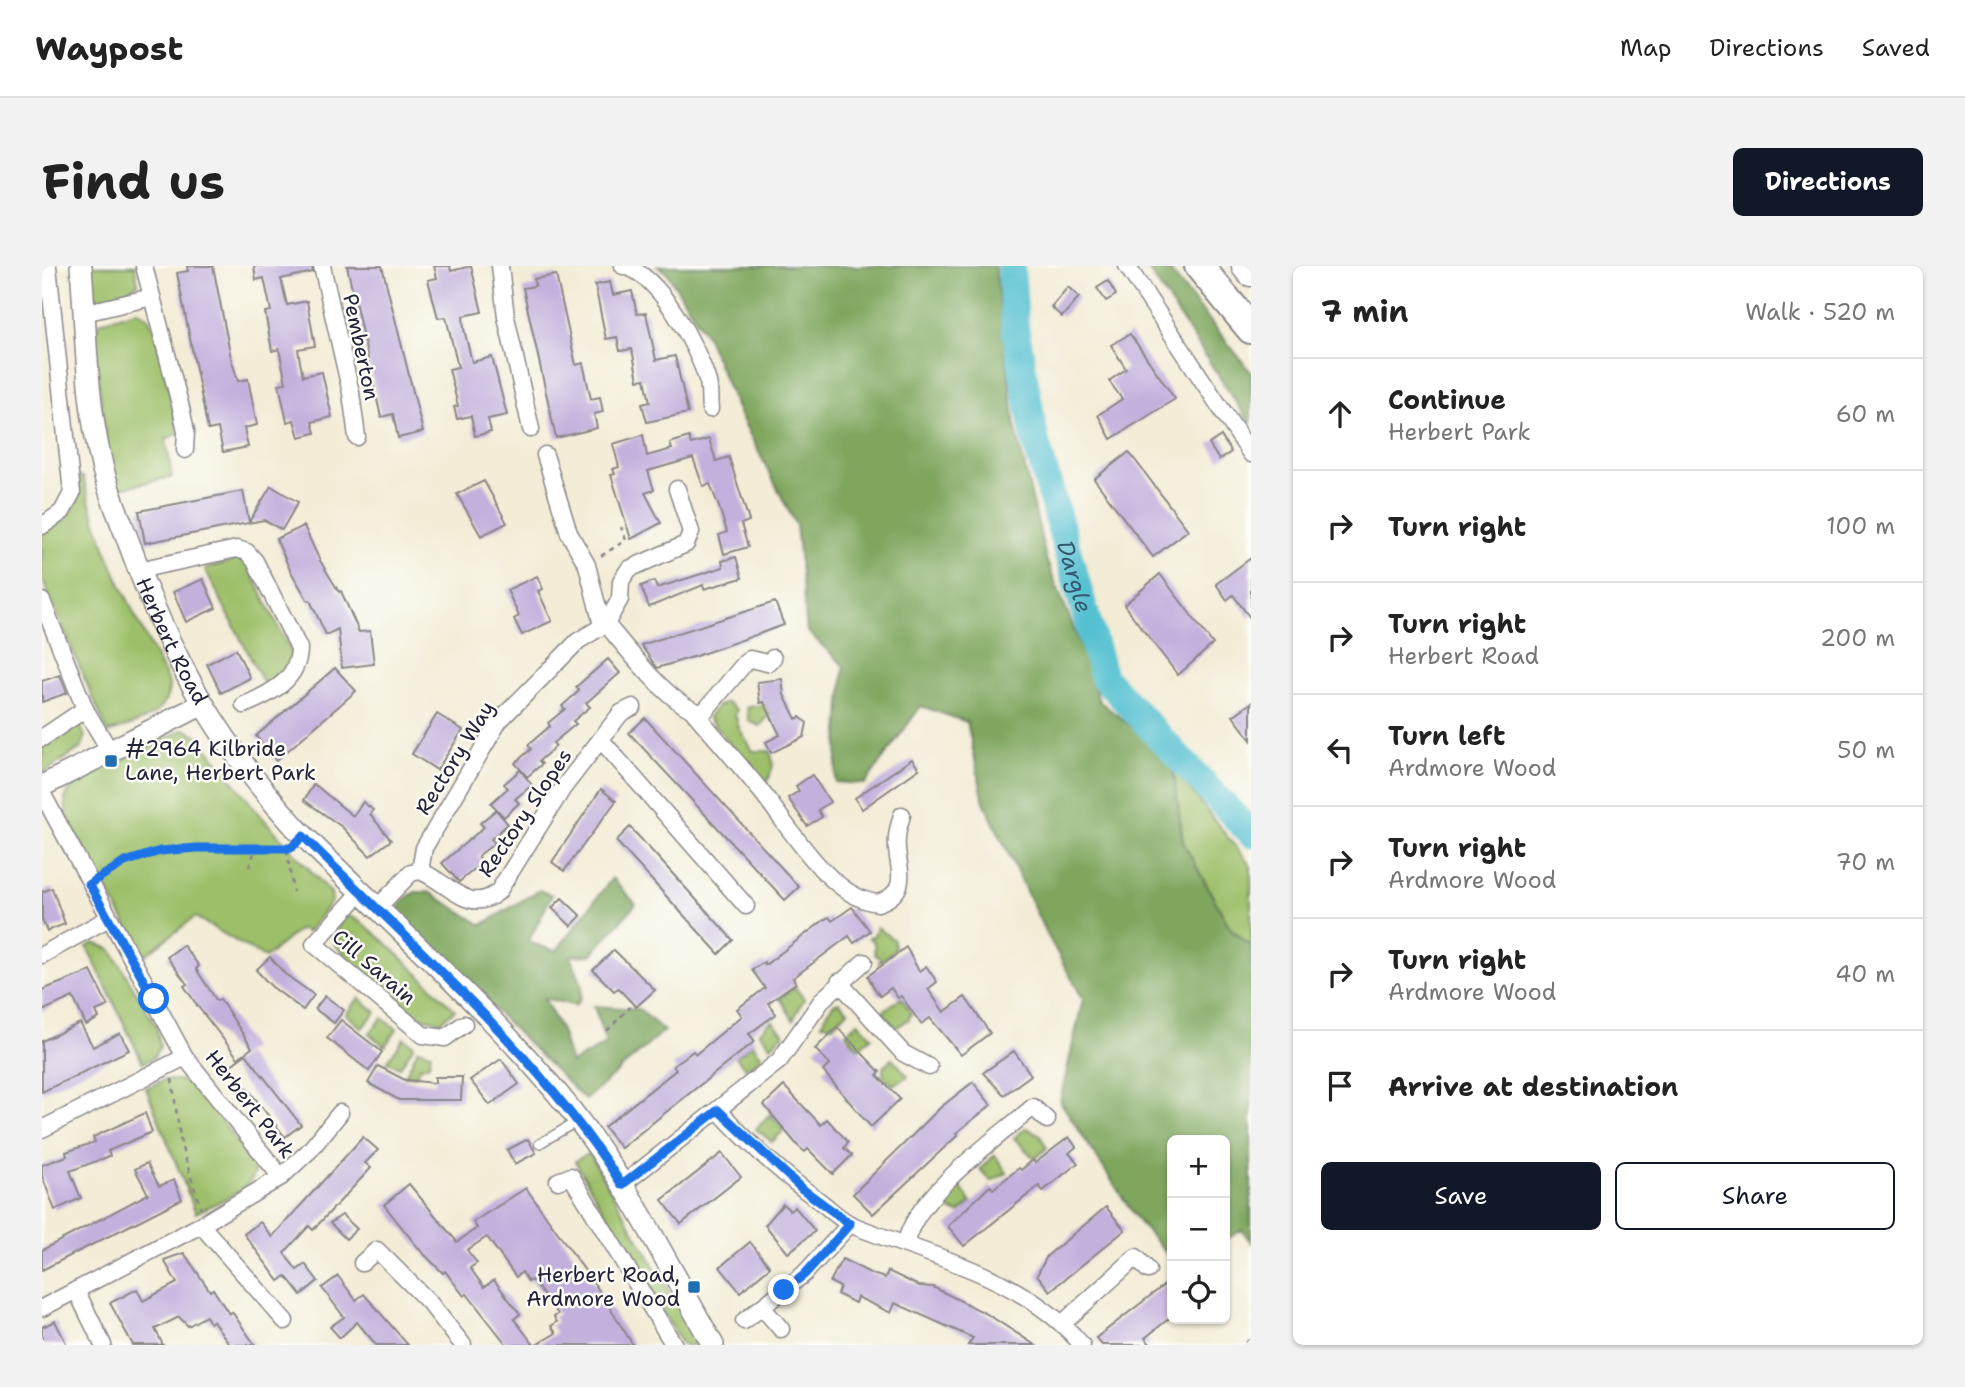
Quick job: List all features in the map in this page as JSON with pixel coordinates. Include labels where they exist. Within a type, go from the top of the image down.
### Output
[{"type":"highway","points":[[1199,266],[1251,330]]},
{"type":"highway","points":[[1247,266],[1251,271]]},
{"type":"street","points":[[42,526],[62,512],[72,493],[48,266]]},
{"type":"street","name":"Herbert Road","points":[[81,266],[90,386],[101,461],[138,569],[173,652],[201,705],[272,801],[295,842],[360,893],[521,1051],[579,1120],[622,1185],[713,1345]]},
{"type":"street","points":[[144,266],[181,408],[186,431],[185,450]]},
{"type":"street","name":"Pemberton","points":[[322,266],[351,393],[357,437]]},
{"type":"street","points":[[500,266],[506,317],[531,429]]},
{"type":"street","points":[[623,266],[643,275],[686,329],[708,383],[710,409]]},
{"type":"street","points":[[1127,266],[1251,454]]},
{"type":"street","points":[[84,313],[152,297]]},
{"type":"street","points":[[545,455],[569,533],[587,565],[604,625],[663,687],[693,711],[762,793],[807,852],[842,886],[857,896],[878,903],[896,891],[901,883],[896,840],[902,816]]},
{"type":"street","points":[[604,625],[620,599],[621,582],[629,569],[686,544],[691,532],[677,489]]},
{"type":"street","points":[[138,569],[237,549],[247,552],[255,561],[299,648],[299,659],[293,674],[268,695],[244,705]]},
{"type":"street","points":[[42,601],[85,709],[110,751]]},
{"type":"street","name":"Rectory Way","points":[[420,871],[424,848],[499,721],[578,641],[604,625]]},
{"type":"street","points":[[693,711],[703,713],[732,676],[750,659],[767,663],[773,658]]},
{"type":"street","points":[[42,786],[201,705]]},
{"type":"street","name":"Rectory Slopes","points":[[420,871],[472,902],[486,901],[498,892],[563,788],[621,713],[633,707]]},
{"type":"street","points":[[42,738],[85,709]]},
{"type":"street","name":"Rectory Slopes","points":[[601,740],[746,906]]},
{"type":"street","name":"Herbert Park","points":[[42,793],[109,918],[178,1061],[281,1177]]},
{"type":"street","points":[[376,909],[411,873],[420,871]]},
{"type":"street","name":"Cill Sarain","points":[[360,893],[314,944],[424,1035],[445,1038],[464,1024]]},
{"type":"street","points":[[42,956],[109,918]]},
{"type":"street","points":[[622,1185],[780,1060],[823,999],[864,962]]},
{"type":"street","points":[[839,982],[903,1053],[929,1067]]},
{"type":"street","name":"Herbert Park","points":[[42,1129],[143,1076],[178,1061]]},
{"type":"street","points":[[906,1242],[909,1229],[928,1199],[1033,1107],[1047,1120]]},
{"type":"street","points":[[718,1110],[801,1188],[850,1224],[906,1242],[999,1281],[1063,1323],[1082,1345]]},
{"type":"street","name":"Herbert Park","points":[[42,1308],[204,1223],[281,1177],[310,1150],[340,1113]]},
{"type":"street","points":[[558,1181],[571,1176],[674,1345]]},
{"type":"street","points":[[204,1223],[285,1321]]},
{"type":"street","points":[[744,1321],[804,1275],[850,1224]]},
{"type":"street","points":[[362,1263],[377,1250],[428,1301],[463,1345]]},
{"type":"street","points":[[1063,1323],[1136,1257],[1148,1270]]},
{"type":"street","points":[[76,1290],[103,1345]]},
{"type":"street","points":[[762,1307],[781,1329]]},
{"type":"lane","points":[[538,1144],[579,1120]]},
{"type":"path","points":[[587,565],[626,540],[621,527]]},
{"type":"path","points":[[89,884],[125,862],[150,853],[197,848],[256,848],[295,842],[293,892]]},
{"type":"path","points":[[249,867],[256,848]]},
{"type":"path","points":[[607,1031],[630,1007]]},
{"type":"path","points":[[178,1061],[181,1145],[204,1223]]},
{"type":"green space","points":[[87,266],[135,266],[138,284],[118,296],[100,299],[91,291]]},
{"type":"green space","points":[[657,266],[995,266],[1015,425],[1046,559],[1086,659],[1099,701],[1144,736],[1173,768],[1183,842],[1230,928],[1251,946],[1251,1242],[1242,1230],[1230,1237],[1230,1135],[1167,1135],[1167,1254],[1138,1221],[1060,1101],[1083,999],[1043,927],[984,802],[967,722],[921,706],[865,784],[835,782],[844,666],[807,631],[796,525],[739,413],[706,335],[667,273]]},
{"type":"green space","points":[[1146,266],[1166,266],[1251,372],[1251,425]]},
{"type":"green space","points":[[137,310],[148,317],[155,330],[179,433],[166,439],[172,477],[115,489],[110,472],[93,337],[100,322]]},
{"type":"green space","points":[[79,476],[83,477],[99,531],[120,583],[169,684],[163,704],[157,711],[139,722],[108,733],[42,579],[42,534],[66,517],[75,505]]},
{"type":"green space","points":[[240,559],[247,563],[292,655],[285,668],[265,686],[205,569]]},
{"type":"green space","points":[[727,702],[737,710],[735,714],[739,728],[753,751],[770,751],[773,765],[765,787],[708,717],[717,706]]},
{"type":"green space","points":[[780,703],[760,726],[749,721],[747,707]]},
{"type":"green space","points":[[80,724],[85,737],[82,747],[42,774],[42,747]]},
{"type":"green space","points":[[184,729],[197,735],[259,814],[331,893],[332,901],[307,933],[303,929],[297,931],[265,958],[195,917],[144,956],[67,818],[65,798],[73,785]]},
{"type":"green space","points":[[1173,768],[1251,866],[1251,946],[1230,928],[1183,842]]},
{"type":"green space","points":[[612,878],[636,904],[591,955],[570,956],[582,988],[582,994],[575,1006],[544,998],[561,1031],[571,1063],[606,1044],[594,1006],[639,1009],[664,1031],[585,1100],[398,914],[402,901],[415,892],[429,892],[482,925],[539,890],[552,895],[528,942],[556,951]]},
{"type":"green space","points":[[348,916],[385,942],[455,1010],[440,1022],[419,1017],[358,969],[334,943],[339,923]]},
{"type":"green space","points":[[877,927],[894,940],[895,949],[878,964],[881,959],[875,954],[874,942],[869,938],[874,935]]},
{"type":"green space","points":[[94,943],[111,949],[157,1028],[160,1047],[153,1058],[143,1063],[87,947]]},
{"type":"green space","points":[[795,987],[804,999],[793,1020],[780,998]]},
{"type":"green space","points":[[359,998],[376,1012],[362,1028],[346,1014]]},
{"type":"green space","points":[[901,998],[911,1013],[909,1019],[896,1028],[882,1012]]},
{"type":"green space","points":[[839,1002],[848,1011],[833,1025],[821,1024],[833,1004]]},
{"type":"green space","points":[[382,1018],[397,1029],[385,1046],[369,1034]]},
{"type":"green space","points":[[772,1020],[784,1034],[771,1046],[759,1032]]},
{"type":"green space","points":[[858,1022],[872,1037],[858,1048],[846,1033]]},
{"type":"green space","points":[[404,1038],[414,1045],[400,1067],[387,1062]]},
{"type":"green space","points":[[753,1044],[762,1057],[746,1069],[736,1057]]},
{"type":"green space","points":[[418,1049],[431,1053],[429,1064],[419,1068],[417,1075],[405,1076]]},
{"type":"green space","points":[[892,1058],[908,1076],[893,1085],[883,1075],[883,1067]]},
{"type":"green space","points":[[164,1080],[179,1080],[195,1086],[255,1166],[250,1182],[242,1189],[196,1213],[146,1088]]},
{"type":"green space","points":[[770,1114],[783,1127],[782,1132],[772,1142],[756,1129]]},
{"type":"green space","points":[[1026,1128],[1039,1134],[1047,1148],[1035,1159],[1014,1138]]},
{"type":"green space","points":[[589,1153],[700,1345],[682,1345],[575,1161]]},
{"type":"green space","points":[[995,1155],[1007,1173],[991,1181],[980,1169]]},
{"type":"green space","points":[[960,1186],[971,1203],[959,1213],[952,1211],[943,1202]]},
{"type":"building","points":[[187,266],[213,266],[231,358],[238,381],[248,379],[257,425],[244,428],[248,447],[223,452],[218,428],[208,430],[177,273],[188,271]]},
{"type":"building","points":[[254,266],[312,266],[313,272],[281,279],[287,305],[307,301],[315,346],[298,349],[303,376],[322,372],[332,417],[312,422],[315,433],[299,437],[294,420],[287,422],[279,384],[286,383],[279,349],[272,351],[265,312],[271,311],[264,278],[256,280]]},
{"type":"building","points":[[347,266],[382,266],[423,432],[398,438],[393,414],[381,417]]},
{"type":"building","points":[[434,266],[450,266],[451,271],[471,266],[482,312],[463,316],[464,329],[472,362],[492,357],[507,415],[488,419],[491,432],[475,436],[471,416],[457,419],[454,407],[458,406],[449,369],[458,367],[446,317],[438,318],[428,280],[437,278]]},
{"type":"building","points":[[556,275],[576,365],[583,363],[591,399],[600,397],[603,412],[594,414],[597,428],[556,438],[523,288],[535,286],[534,279]]},
{"type":"building","points":[[1108,281],[1116,295],[1106,301],[1097,288]]},
{"type":"building","points":[[610,282],[613,295],[632,291],[637,314],[646,313],[656,360],[675,356],[688,413],[647,422],[642,404],[650,402],[645,379],[638,380],[632,349],[620,351],[617,337],[606,339],[595,285]]},
{"type":"building","points":[[1068,287],[1079,297],[1062,317],[1051,307]]},
{"type":"building","points":[[1130,334],[1175,399],[1111,439],[1098,415],[1122,399],[1109,381],[1126,369],[1111,345]]},
{"type":"building","points":[[643,435],[647,456],[672,449],[670,443],[689,437],[691,444],[709,439],[716,461],[729,457],[749,521],[741,524],[748,547],[724,554],[719,535],[727,532],[719,507],[710,484],[703,486],[693,458],[648,471],[654,490],[645,493],[661,523],[631,539],[611,475],[615,474],[613,469],[619,467],[613,444]]},
{"type":"building","points":[[1221,436],[1231,452],[1219,460],[1209,444]]},
{"type":"building","points":[[1129,452],[1188,530],[1153,557],[1094,479]]},
{"type":"building","points":[[484,481],[507,523],[481,536],[457,494]]},
{"type":"building","points":[[271,486],[298,502],[282,530],[264,520],[145,543],[139,511],[243,491],[249,522]]},
{"type":"building","points":[[304,526],[319,559],[339,592],[341,591],[359,632],[370,631],[374,664],[342,668],[338,629],[326,635],[310,600],[308,601],[290,570],[276,539]]},
{"type":"building","points":[[736,557],[742,578],[704,589],[703,585],[649,607],[641,586],[654,581],[657,588],[723,567],[722,561]]},
{"type":"building","points":[[1251,558],[1251,619],[1233,595],[1227,600],[1216,584]]},
{"type":"building","points":[[1160,574],[1213,644],[1178,675],[1124,605]]},
{"type":"building","points":[[537,576],[543,589],[538,591],[552,621],[522,635],[514,619],[519,616],[507,590]]},
{"type":"building","points":[[203,579],[216,608],[186,622],[173,592]]},
{"type":"building","points":[[775,602],[784,625],[696,656],[657,668],[641,645]]},
{"type":"building","points":[[236,649],[250,678],[221,693],[207,664]]},
{"type":"building","points":[[608,659],[620,673],[586,703],[590,707],[573,721],[576,724],[553,743],[556,746],[539,761],[542,764],[527,777],[515,763],[531,749],[528,745],[550,726],[548,723],[565,709],[562,706],[579,691],[576,687]]},
{"type":"building","points":[[335,668],[356,691],[276,761],[256,736]]},
{"type":"building","points":[[60,675],[67,693],[42,702],[42,681]]},
{"type":"building","points":[[782,679],[784,695],[796,719],[800,717],[807,723],[804,737],[771,753],[766,742],[780,735],[764,702],[760,703],[757,682]]},
{"type":"building","points":[[1251,703],[1251,740],[1233,716]]},
{"type":"building","points":[[437,714],[463,730],[437,770],[412,754]]},
{"type":"building","points":[[645,718],[799,887],[785,900],[629,733]]},
{"type":"building","points":[[912,759],[919,769],[862,809],[855,798]]},
{"type":"building","points":[[520,770],[532,785],[515,799],[519,803],[504,817],[491,803],[508,788],[504,784]]},
{"type":"building","points":[[812,775],[830,802],[818,810],[822,817],[807,826],[788,798],[799,791],[796,786]]},
{"type":"building","points":[[314,784],[353,816],[363,802],[373,810],[370,814],[391,840],[370,856],[342,827],[304,800]]},
{"type":"building","points":[[601,789],[616,801],[564,871],[552,862]]},
{"type":"building","points":[[496,810],[508,824],[491,839],[495,843],[478,856],[483,862],[459,882],[442,863],[484,827],[480,823]]},
{"type":"building","points":[[630,827],[733,940],[719,954],[616,841]]},
{"type":"building","points":[[52,888],[65,924],[47,931],[42,919],[42,892]]},
{"type":"building","points":[[562,898],[581,916],[571,926],[552,908]]},
{"type":"building","points":[[852,907],[870,931],[854,943],[849,936],[793,978],[796,983],[768,1003],[776,1014],[749,1034],[755,1041],[621,1148],[604,1127],[676,1070],[673,1066],[693,1051],[696,1054],[742,1016],[737,1009],[765,988],[752,970],[764,962],[765,965],[824,920],[829,917],[832,921]]},
{"type":"building","points":[[183,945],[199,966],[196,969],[217,1001],[220,999],[252,1048],[238,1058],[199,1008],[184,986],[187,984],[167,957]]},
{"type":"building","points":[[906,947],[919,971],[926,966],[937,982],[928,989],[944,1012],[965,997],[990,1033],[961,1055],[930,1018],[921,1024],[901,996],[898,998],[891,988],[880,996],[873,986],[868,976]]},
{"type":"building","points":[[614,950],[655,990],[636,1007],[618,988],[614,991],[593,970]]},
{"type":"building","points":[[270,957],[285,974],[314,995],[303,1010],[271,986],[256,970]]},
{"type":"building","points":[[91,971],[108,1006],[96,1011],[99,1018],[86,1025],[73,997],[42,1011],[42,990]]},
{"type":"building","points":[[325,996],[344,1010],[334,1023],[315,1009]]},
{"type":"building","points":[[341,1020],[382,1052],[369,1071],[327,1038]]},
{"type":"building","points":[[80,1023],[93,1047],[120,1033],[129,1050],[42,1092],[42,1041]]},
{"type":"building","points":[[837,1027],[880,1072],[877,1075],[900,1099],[871,1127],[823,1071],[830,1064],[815,1049]]},
{"type":"building","points":[[1014,1051],[1031,1075],[1004,1095],[983,1073]]},
{"type":"building","points":[[246,1054],[301,1125],[285,1137],[230,1066]]},
{"type":"building","points":[[501,1059],[519,1084],[490,1105],[470,1080]]},
{"type":"building","points":[[378,1066],[405,1080],[435,1083],[435,1077],[462,1077],[461,1100],[399,1100],[368,1083]]},
{"type":"building","points":[[973,1082],[991,1105],[956,1133],[958,1135],[873,1214],[853,1194],[941,1107]]},
{"type":"building","points":[[784,1086],[821,1125],[827,1119],[848,1142],[844,1148],[852,1155],[833,1174],[808,1149],[805,1152],[797,1145],[764,1105]]},
{"type":"building","points":[[145,1113],[152,1132],[108,1151],[110,1156],[70,1171],[81,1198],[55,1210],[42,1176],[42,1165],[67,1156],[66,1152],[95,1142],[93,1137]]},
{"type":"building","points":[[363,1137],[378,1150],[365,1163],[371,1168],[313,1230],[309,1226],[284,1253],[297,1270],[305,1264],[318,1281],[301,1295],[286,1276],[279,1281],[244,1234],[260,1222],[272,1237]]},
{"type":"building","points":[[1069,1137],[1076,1147],[1069,1153],[1078,1163],[1043,1191],[1039,1186],[964,1246],[948,1226],[990,1186],[993,1189],[1019,1168],[1021,1170],[1033,1160],[1035,1163]]},
{"type":"building","points":[[528,1139],[536,1153],[515,1164],[507,1150]]},
{"type":"building","points":[[722,1153],[741,1177],[681,1224],[662,1200]]},
{"type":"building","points":[[147,1163],[159,1186],[174,1180],[182,1199],[42,1270],[42,1250],[148,1194],[135,1169]]},
{"type":"building","points":[[409,1184],[457,1242],[477,1228],[473,1222],[526,1188],[598,1289],[633,1345],[536,1345],[556,1333],[551,1326],[557,1322],[554,1317],[558,1314],[532,1280],[528,1282],[522,1272],[516,1277],[487,1237],[467,1250],[477,1263],[470,1268],[484,1287],[494,1280],[520,1314],[514,1319],[534,1345],[507,1345],[467,1294],[464,1296],[445,1271],[443,1273],[420,1250],[384,1205]]},
{"type":"building","points":[[783,1204],[790,1211],[795,1207],[815,1231],[788,1253],[765,1225]]},
{"type":"building","points":[[1106,1207],[1125,1230],[1050,1291],[1037,1275],[1047,1256]]},
{"type":"building","points":[[342,1215],[357,1229],[346,1239],[330,1223]]},
{"type":"building","points":[[750,1242],[770,1267],[740,1292],[720,1267]]},
{"type":"building","points":[[184,1253],[210,1291],[213,1289],[229,1314],[232,1312],[255,1345],[230,1345],[213,1321],[210,1323],[206,1316],[188,1326],[179,1317],[155,1329],[163,1345],[133,1345],[110,1303],[137,1289],[143,1301],[177,1283],[164,1260]]},
{"type":"building","points":[[842,1259],[885,1278],[888,1271],[919,1286],[933,1287],[987,1314],[1035,1345],[968,1345],[973,1338],[895,1303],[891,1313],[857,1297],[855,1303],[837,1294],[840,1287],[830,1282]]},
{"type":"building","points":[[338,1276],[356,1300],[364,1294],[408,1345],[376,1345],[357,1322],[340,1338],[330,1327],[344,1317],[322,1288]]},
{"type":"building","points":[[1167,1283],[1167,1320],[1145,1338],[1151,1345],[1102,1345],[1096,1338]]},
{"type":"building","points":[[55,1321],[67,1345],[42,1345],[42,1327]]},
{"type":"waterway","name":"Dargle","points":[[1011,266],[1015,326],[1035,439],[1104,678],[1251,834]]},
{"type":"place","name":"#2964 Kilbride Lane, Herbert Park","points":[[111,761]]},
{"type":"place","name":"Herbert Road, Ardmore Wood","points":[[694,1287]]},
{"type":"route","points":[[154,999],[89,884],[141,855],[197,848],[291,848],[303,836],[521,1051],[570,1108],[622,1185],[718,1110],[736,1130],[801,1188],[850,1224],[804,1275],[784,1290]]}]
